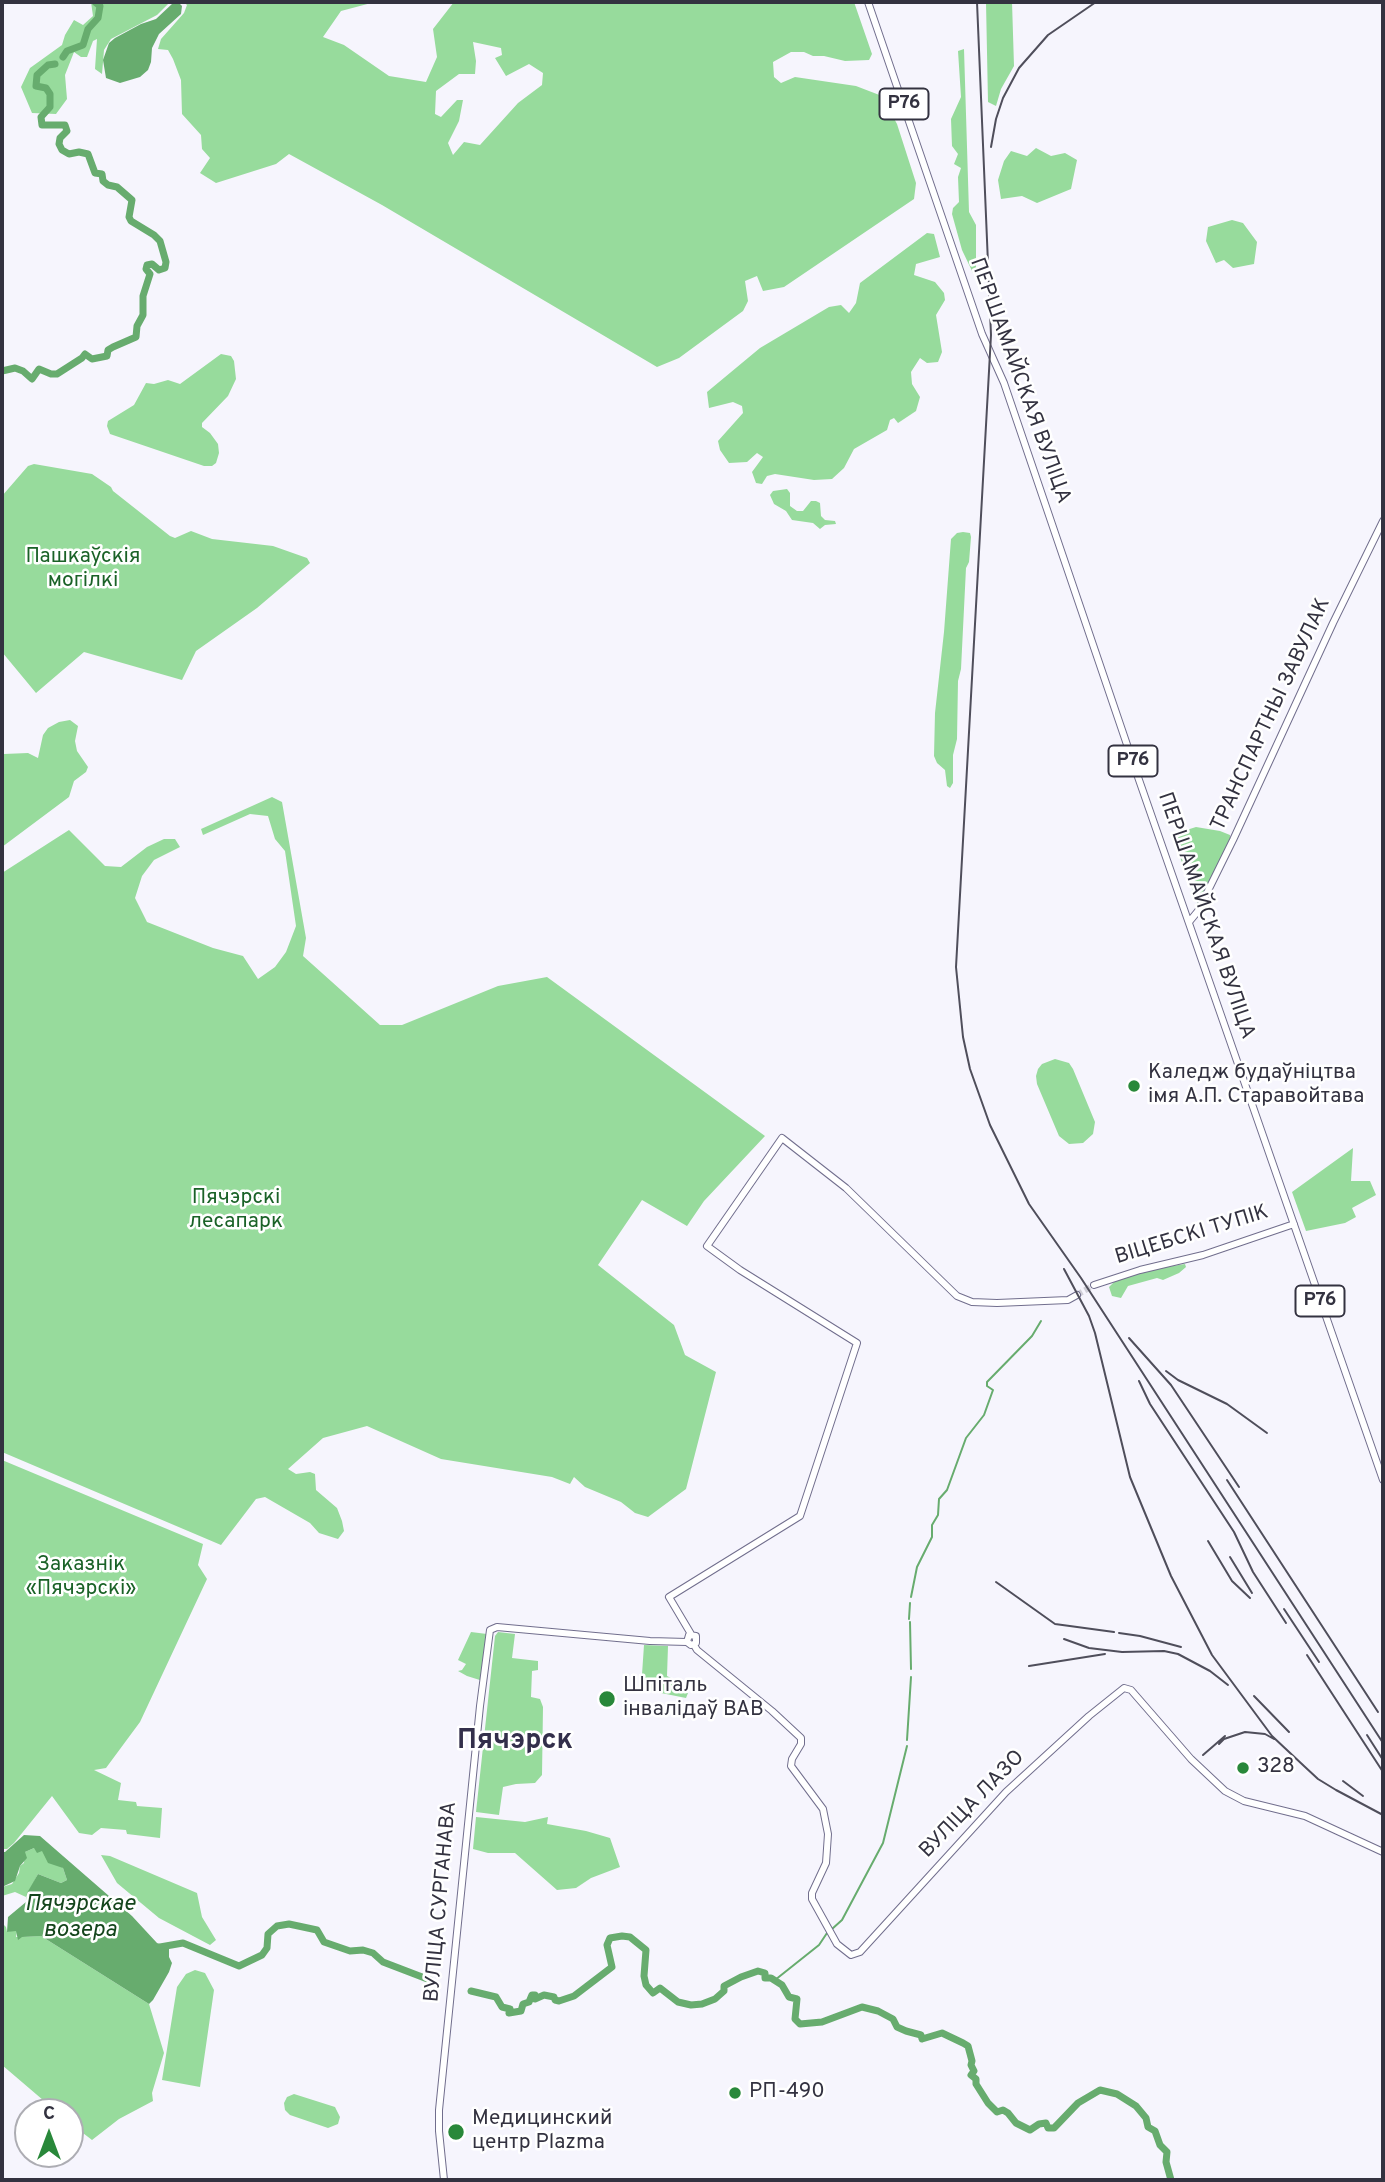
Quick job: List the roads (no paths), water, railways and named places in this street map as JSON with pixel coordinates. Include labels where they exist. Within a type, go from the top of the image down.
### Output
[{"type":"main road","name":"ПЕРШАМАЙСКАЯ ВУЛІЦА","points":[[869,2],[982,334],[1004,383],[1383,1480]]},
{"type":"main road","name":"ТРАНСПАРТНЫ ЗАВУЛАК","points":[[1189,922],[1198,911],[1235,835],[1383,521]]},
{"type":"main road","points":[[690,1644],[687,1637],[691,1634],[668,1597],[795,1521],[804,1509],[857,1343],[740,1270],[707,1246],[782,1138],[846,1188],[957,1296],[972,1302],[997,1303],[1068,1300],[1077,1296]]},
{"type":"main road","name":"ВІЦЕБСКІ ТУПІК","points":[[1097,1283],[1203,1255],[1294,1224]]},
{"type":"main road","name":"ВУЛІЦА СУРГАНАВА","points":[[444,2180],[439,2110],[489,1634],[492,1628],[690,1644]]},
{"type":"main road","name":"ВУЛІЦА ЛАЗО","points":[[690,1644],[801,1738],[791,1766],[823,1809],[828,1834],[826,1863],[812,1893],[812,1899],[837,1944],[848,1954],[855,1955],[891,1919],[1006,1791],[1088,1716],[1124,1688],[1130,1690],[1191,1759],[1225,1791],[1244,1801],[1305,1816],[1383,1852]]},
{"type":"water","points":[[178,2],[182,6],[181,14],[159,34],[152,48],[148,70],[140,77],[120,83],[106,78],[103,60],[109,43],[141,24],[156,19],[173,3]]},
{"type":"water","name":"Пячэрскае возера","points":[[24,1835],[40,1836],[132,1916],[157,1943],[169,1947],[172,1963],[169,1972],[149,2004],[41,1936],[22,1937],[18,1940],[16,1931],[7,1932],[8,1917],[26,1902],[27,1893],[38,1874],[61,1883],[67,1880],[63,1868],[48,1863],[42,1851],[37,1853],[34,1848],[25,1852],[27,1858],[20,1866],[15,1881],[2,1887],[2,1852]]},
{"type":"waterway","points":[[63,57],[67,51],[83,45],[88,29],[98,18],[100,6],[95,2]]},
{"type":"waterway","points":[[2,371],[15,368],[32,379],[39,369],[57,374],[85,354],[92,359],[107,356],[108,350],[136,337],[150,274],[146,269],[147,265],[152,264],[159,270],[165,268],[160,241],[129,217],[132,200],[117,187],[103,181],[102,174],[95,173],[88,154],[69,154],[62,150],[59,144],[60,138],[67,131],[65,125],[42,125],[41,117],[50,107],[50,94],[46,88],[36,86],[37,75],[48,65],[55,64]]},
{"type":"waterway","points":[[911,1597],[917,1567],[932,1537],[932,1525],[938,1515],[939,1499],[947,1490],[966,1438],[984,1415],[993,1390],[987,1386],[987,1382],[1032,1336],[1041,1321]]},
{"type":"waterway","points":[[909,1619],[910,1603]]},
{"type":"waterway","points":[[910,1622],[911,1669]]},
{"type":"waterway","points":[[907,1740],[911,1677]]},
{"type":"waterway","points":[[832,1929],[842,1920],[883,1843],[907,1746]]},
{"type":"waterway","points":[[160,1947],[183,1943],[239,1966],[262,1955],[267,1948],[268,1934],[277,1926],[289,1924],[317,1930],[324,1942],[350,1951],[363,1950],[373,1953],[383,1962],[430,1980]]},
{"type":"waterway","points":[[775,1980],[819,1945],[827,1933]]},
{"type":"waterway","points":[[471,1991],[496,1997],[502,2007],[510,2009],[509,2013],[521,2011],[523,2004],[529,2002],[532,1995],[535,1995],[535,1999],[544,1995],[559,2001],[574,1996],[612,1967],[607,1945],[610,1938],[622,1936],[630,1937],[646,1950],[646,1985],[653,1993],[660,1988],[678,2002],[691,2005],[715,1999],[724,1991],[724,1986],[758,1971],[765,1973],[765,1978],[771,1978],[782,1985],[789,1997],[797,1999],[795,2019],[800,2024],[822,2022],[862,2007],[878,2011],[893,2019],[897,2027],[921,2035],[922,2039],[942,2033],[963,2043],[968,2046],[972,2061],[974,2071],[971,2075],[976,2079],[976,2084],[988,2103],[997,2112],[1003,2110],[1016,2123],[1030,2130],[1046,2123],[1048,2128],[1054,2128],[1078,2103],[1100,2090],[1117,2094],[1136,2106],[1146,2118],[1148,2127],[1155,2131],[1160,2145],[1167,2152],[1166,2162],[1171,2180]]},
{"type":"tunnel","points":[[1077,1295],[1094,1285]]},
{"type":"railway","points":[[977,2],[991,335],[956,967],[963,1037],[970,1069],[990,1125],[1029,1204],[1081,1278],[1383,1743]]},
{"type":"railway","points":[[991,147],[1003,98],[1019,68],[1048,35],[1096,2]]},
{"type":"railway","points":[[1064,1269],[1095,1333],[1130,1477],[1171,1576],[1212,1655],[1272,1736],[1304,1766],[1318,1779],[1383,1815]]},
{"type":"railway","points":[[1129,1338],[1171,1385],[1239,1487]]},
{"type":"railway","points":[[1166,1371],[1178,1380],[1227,1404],[1267,1433]]},
{"type":"railway","points":[[1139,1381],[1150,1404],[1234,1532],[1253,1572],[1286,1623]]},
{"type":"railway","points":[[1227,1480],[1378,1712]]},
{"type":"railway","points":[[1208,1541],[1232,1581],[1250,1598]]},
{"type":"railway","points":[[1230,1557],[1252,1593]]},
{"type":"railway","points":[[996,1582],[1055,1624],[1114,1632]]},
{"type":"railway","points":[[1284,1609],[1319,1662]]},
{"type":"railway","points":[[1119,1633],[1181,1647]]},
{"type":"railway","points":[[1064,1639],[1089,1648],[1178,1654],[1210,1671],[1228,1685]]},
{"type":"railway","points":[[1029,1666],[1105,1654]]},
{"type":"railway","points":[[1307,1655],[1383,1772]]},
{"type":"railway","points":[[1254,1696],[1289,1732]]},
{"type":"railway","points":[[1219,1744],[1224,1739],[1245,1732],[1265,1734],[1274,1739]]},
{"type":"railway","points":[[1367,1735],[1383,1760]]},
{"type":"railway","points":[[1203,1755],[1225,1736]]},
{"type":"railway","points":[[1343,1781],[1363,1796]]},
{"type":"place","name":"Каледж будаўніцтва імя А.П. Старавойтава","points":[[1134,1086]]},
{"type":"place","name":"Шпіталь інвалідаў ВАВ","points":[[607,1699]]},
{"type":"place","name":"328","points":[[1243,1768]]},
{"type":"place","name":"РП-490","points":[[735,2093]]},
{"type":"place","name":"Медицинский центр Plazma","points":[[456,2132]]},
{"type":"district","name":"Пячэрск","points":[[515,1742]]},
{"type":"park label","name":"Пашкаўскія могілкі","points":[[83,570]]},
{"type":"park label","name":"Пячэрскі лесапарк","points":[[236,1211]]},
{"type":"park label","name":"Заказнік «Пячэрскі»","points":[[81,1578]]}]
